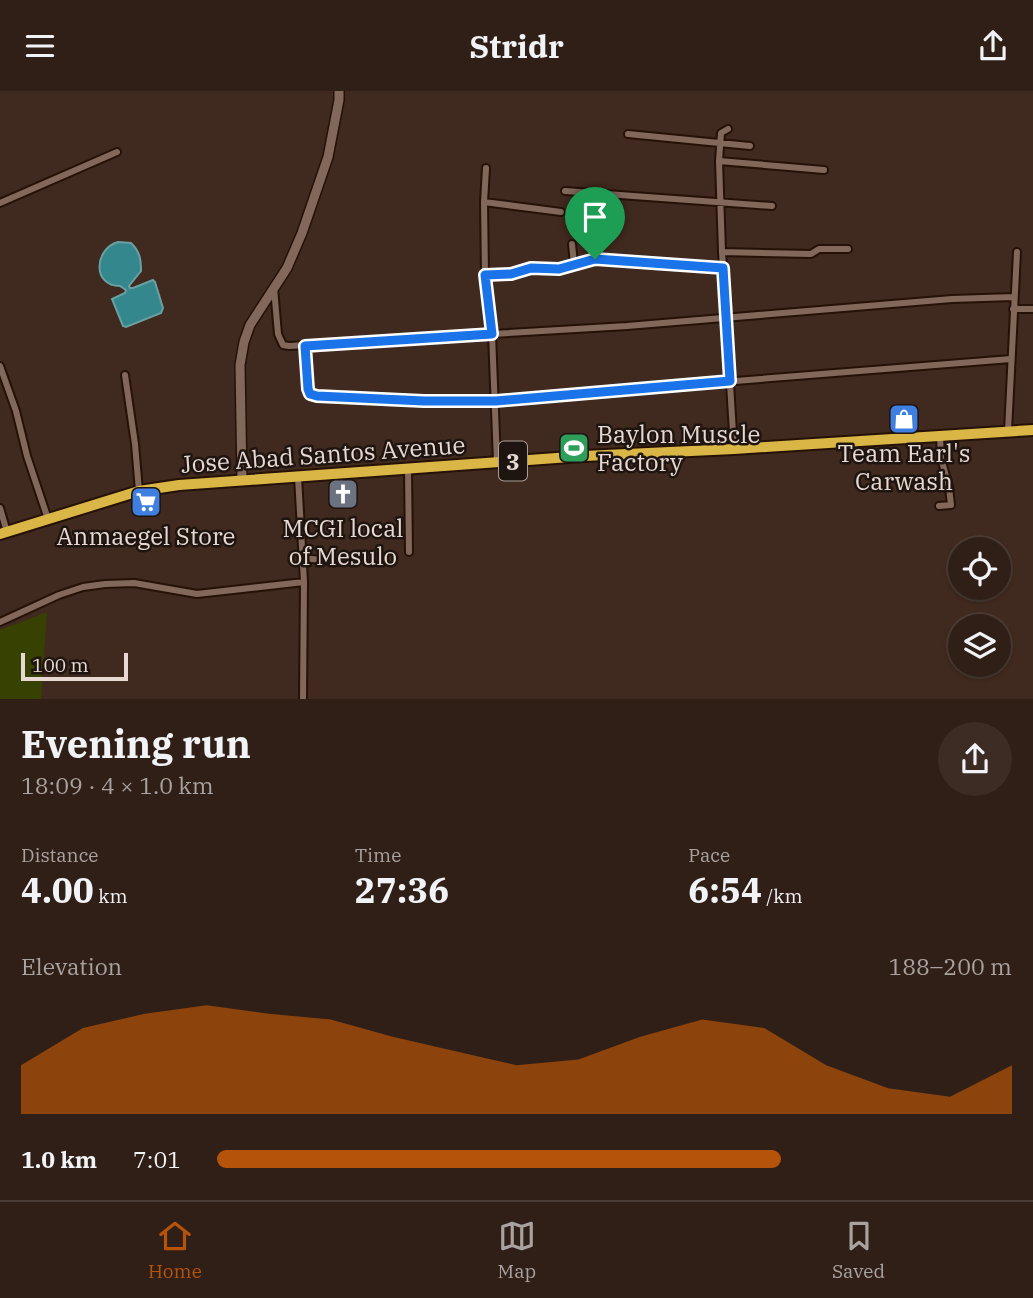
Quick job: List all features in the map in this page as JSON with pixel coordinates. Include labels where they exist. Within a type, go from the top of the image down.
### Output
[{"type":"highway","name":"Jose Abad Santos Avenue","points":[[4,533],[139,491],[178,485],[584,456],[1033,430]]},
{"type":"main road","points":[[242,480],[240,365],[244,342],[250,325],[286,268],[302,233],[328,157],[339,91]]},
{"type":"street","points":[[728,129],[721,133],[719,160],[734,449]]},
{"type":"street","points":[[628,134],[750,146]]},
{"type":"street","points":[[0,203],[117,152]]},
{"type":"street","points":[[719,160],[824,170]]},
{"type":"street","points":[[486,168],[485,275],[492,334],[497,463]]},
{"type":"street","points":[[565,191],[772,206]]},
{"type":"street","points":[[484,202],[561,212]]},
{"type":"street","points":[[572,244],[573,264]]},
{"type":"street","points":[[722,252],[811,254],[819,249],[848,249]]},
{"type":"street","points":[[1008,431],[1017,252]]},
{"type":"street","points":[[485,275],[511,274],[531,268],[559,269],[595,259],[723,268]]},
{"type":"street","points":[[274,288],[278,334],[283,345],[305,346],[726,319],[940,300],[1014,297]]},
{"type":"street","points":[[1013,309],[1033,309]]},
{"type":"street","points":[[305,346],[310,394],[424,401],[496,401],[1011,359]]},
{"type":"street","points":[[0,366],[48,519]]},
{"type":"street","points":[[125,376],[139,491]]},
{"type":"street","points":[[939,506],[951,505],[952,498],[941,458],[940,436]]},
{"type":"street","points":[[408,469],[409,552]]},
{"type":"street","points":[[298,477],[304,582],[303,699]]},
{"type":"street","points":[[0,508],[4,533]]},
{"type":"street","points":[[302,558],[342,562]]},
{"type":"street","points":[[0,622],[60,595],[83,587],[105,584],[134,583],[197,594],[304,582]]},
{"type":"green space","points":[[47,612],[41,699],[0,699],[0,630]]},
{"type":"water","points":[[118,242],[131,243],[141,263],[141,271],[130,288],[153,280],[163,308],[161,313],[126,327],[123,326],[112,299],[126,290],[104,280],[100,267],[104,252]]},
{"type":"place","name":"Team Earl's Carwash","points":[[904,419]]},
{"type":"place","name":"Baylon Muscle Factory","points":[[574,448]]},
{"type":"place","name":"MCGI local of Mesulo","points":[[343,494]]},
{"type":"place","name":"Anmaegel Store","points":[[146,502]]},
{"type":"route","points":[[595,259],[723,268],[730,381],[496,401],[424,401],[310,394],[305,346],[492,334],[485,275],[511,274],[531,268],[559,269],[595,259]]}]
